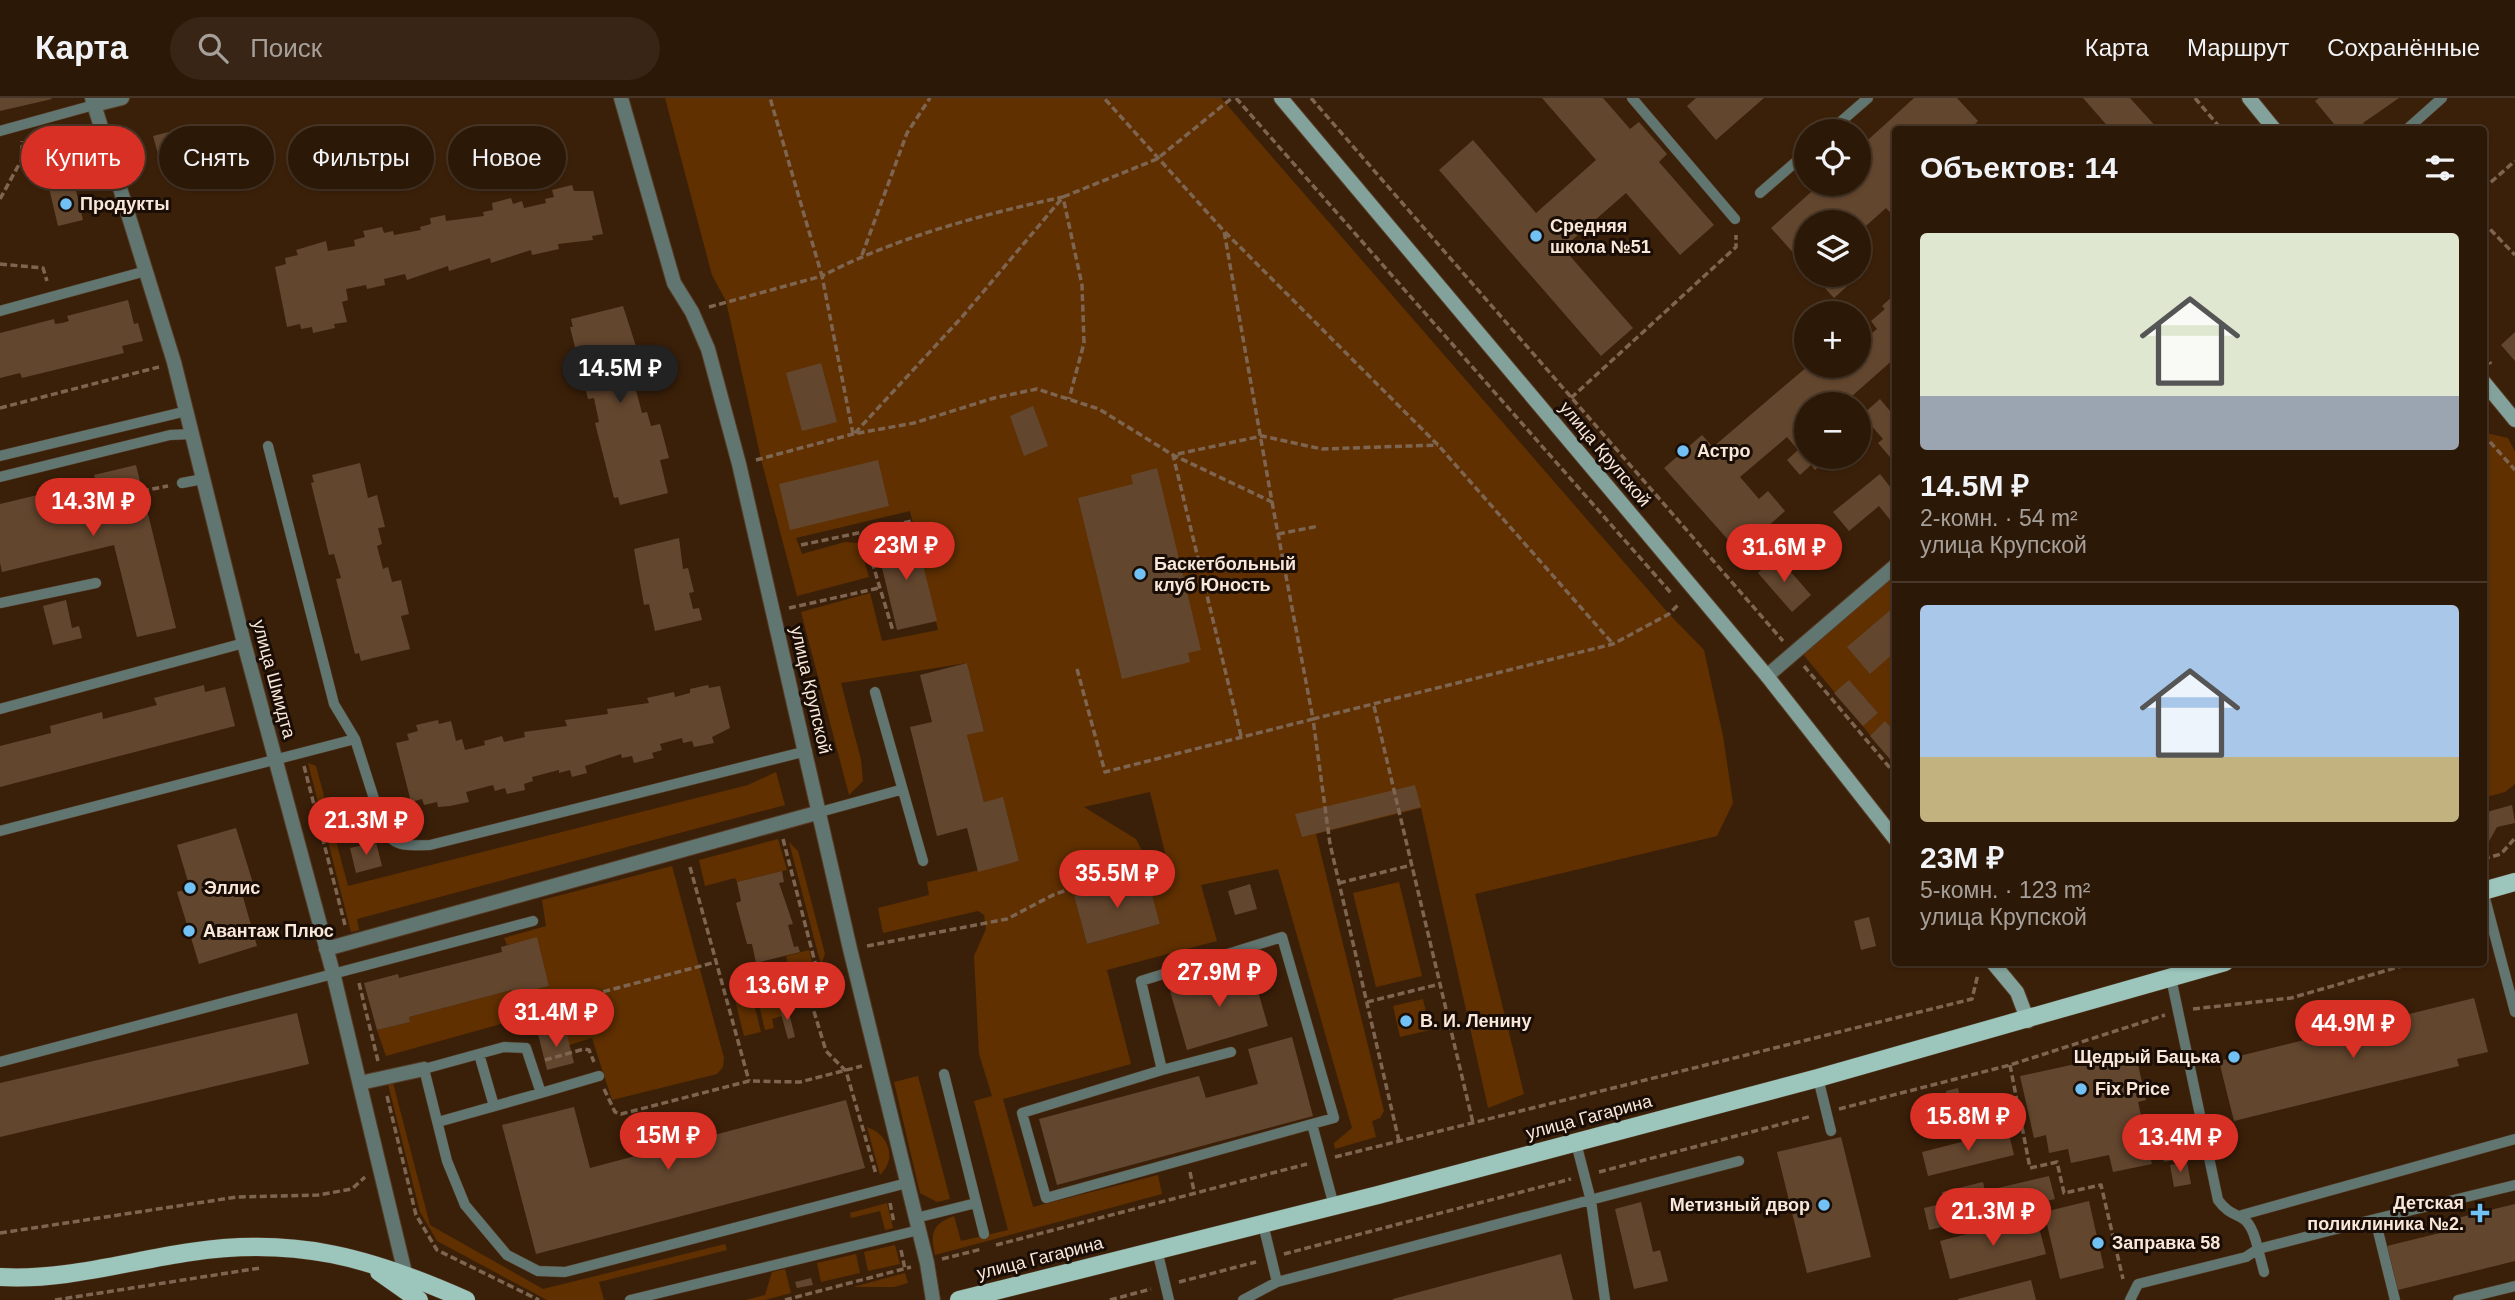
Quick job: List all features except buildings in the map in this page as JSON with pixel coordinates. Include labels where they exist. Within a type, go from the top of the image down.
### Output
[{"type":"main road","name":"улица Крупской","points":[[1281,98],[1767,676],[1892,835]]},
{"type":"main road","points":[[2249,98],[2273,126]]},
{"type":"main road","points":[[2487,386],[2515,420]]},
{"type":"main road","points":[[2487,890],[2515,882]]},
{"type":"main road","points":[[1989,966],[2017,992],[2028,1021]]},
{"type":"main road","name":"улица Гагарина","points":[[959,1300],[1576,1143],[2028,1021],[2212,966]]},
{"type":"main road","points":[[0,1277],[55,1275],[192,1251],[254,1245],[300,1247],[352,1256],[405,1273],[466,1300]]},
{"type":"main road","points":[[352,1256],[408,1290],[419,1300]]},
{"type":"street","points":[[93,102],[122,98]]},
{"type":"street","name":"улица Крупской","points":[[621,98],[674,283],[692,312],[708,349],[739,464],[807,751],[850,949],[918,1224],[933,1300]]},
{"type":"street","name":"улица Шмидта","points":[[93,102],[174,362],[244,643],[333,973],[405,1273]]},
{"type":"street","points":[[1767,676],[1892,569]]},
{"type":"street","points":[[326,949],[820,812]]},
{"type":"street","points":[[360,1083],[424,1069]]},
{"type":"lane","points":[[1632,98],[1735,219]]},
{"type":"lane","points":[[2410,126],[2442,98]]},
{"type":"lane","points":[[1843,119],[1863,100]]},
{"type":"lane","points":[[0,131],[93,102]]},
{"type":"lane","points":[[1760,193],[1794,163]]},
{"type":"lane","points":[[0,311],[52,299],[146,271]]},
{"type":"lane","points":[[0,456],[187,411]]},
{"type":"lane","points":[[0,477],[170,435],[192,434]]},
{"type":"lane","points":[[268,446],[334,704],[355,739],[384,830],[400,846],[430,845],[807,751]]},
{"type":"lane","points":[[182,483],[203,479]]},
{"type":"lane","points":[[0,603],[96,583]]},
{"type":"lane","points":[[0,709],[244,643]]},
{"type":"lane","points":[[875,692],[900,790],[923,861]]},
{"type":"lane","points":[[0,831],[355,739]]},
{"type":"lane","points":[[820,812],[900,790]]},
{"type":"lane","points":[[2487,906],[2515,1012]]},
{"type":"lane","points":[[0,1062],[533,921]]},
{"type":"lane","points":[[1162,1070],[1141,981],[1282,937],[1334,1118],[1046,1198],[1022,1113],[1231,1052]]},
{"type":"lane","points":[[2171,978],[2218,1200],[2226,1210],[2242,1215],[2253,1228],[2264,1272]]},
{"type":"lane","points":[[541,1093],[526,1048],[518,1046],[424,1069],[447,1161],[465,1205],[507,1255],[538,1271],[565,1272],[907,1183]]},
{"type":"lane","points":[[479,1054],[494,1106]]},
{"type":"lane","points":[[944,1074],[984,1234]]},
{"type":"lane","points":[[438,1122],[599,1076]]},
{"type":"lane","points":[[1818,1078],[1831,1131]]},
{"type":"lane","points":[[1312,1124],[1334,1206]]},
{"type":"lane","points":[[2242,1215],[2515,1139]]},
{"type":"lane","points":[[1576,1143],[1591,1201],[1605,1300]]},
{"type":"lane","points":[[1243,1300],[1278,1282],[1739,1161]]},
{"type":"lane","points":[[2130,1300],[2138,1284],[2246,1257],[2258,1249],[2515,1185]]},
{"type":"lane","points":[[630,1300],[897,1235],[918,1224],[976,1203]]},
{"type":"lane","points":[[2375,1219],[2395,1300]]},
{"type":"lane","points":[[1263,1224],[1278,1282]]},
{"type":"lane","points":[[1157,1250],[1169,1300]]},
{"type":"lane","points":[[2458,1300],[2515,1286]]},
{"type":"path","points":[[770,98],[822,276],[853,434]]},
{"type":"path","points":[[862,255],[907,133],[930,98]]},
{"type":"path","points":[[1104,98],[1224,231],[1438,445],[1613,644]]},
{"type":"path","points":[[692,312],[822,276],[862,255],[980,215],[1062,197],[1157,159],[1234,98],[1681,603],[1669,614],[1613,644],[1105,772],[1077,669]]},
{"type":"path","points":[[1311,98],[1892,770]]},
{"type":"path","points":[[2195,98],[2219,126]]},
{"type":"path","points":[[0,199],[22,159],[22,125]]},
{"type":"path","points":[[2487,186],[2515,161]]},
{"type":"path","points":[[853,434],[962,317],[1062,197]]},
{"type":"path","points":[[1062,197],[1082,285],[1084,343],[1069,399]]},
{"type":"path","points":[[1571,398],[1736,247],[1735,219]]},
{"type":"path","points":[[2487,226],[2515,256]]},
{"type":"path","points":[[1224,231],[1243,349],[1262,436],[1313,719],[1330,844],[1399,1141]]},
{"type":"path","points":[[0,264],[43,268],[52,299]]},
{"type":"path","points":[[0,408],[174,362]]},
{"type":"path","points":[[739,464],[853,434],[915,423],[1037,389],[1099,409],[1172,455],[1272,502]]},
{"type":"path","points":[[1172,455],[1262,436],[1322,449],[1438,445]]},
{"type":"path","points":[[2487,438],[2515,470]]},
{"type":"path","points":[[1172,455],[1241,736]]},
{"type":"path","points":[[142,491],[182,483]]},
{"type":"path","points":[[801,545],[912,521]]},
{"type":"path","points":[[1278,534],[1319,526]]},
{"type":"path","points":[[863,532],[893,631]]},
{"type":"path","points":[[773,612],[879,588]]},
{"type":"path","points":[[1374,706],[1473,1123]]},
{"type":"path","points":[[301,754],[349,943]]},
{"type":"path","points":[[779,824],[817,970],[809,995],[826,1051],[846,1070],[876,1175],[887,1189],[905,1269]]},
{"type":"path","points":[[2487,858],[2501,854],[2515,838]]},
{"type":"path","points":[[685,849],[749,1081]]},
{"type":"path","points":[[1339,883],[1412,865]]},
{"type":"path","points":[[850,949],[1007,919],[1055,894],[1146,866]]},
{"type":"path","points":[[583,997],[716,961]]},
{"type":"path","points":[[785,1300],[1321,1160],[1972,999],[1985,966]]},
{"type":"path","points":[[1110,1300],[2010,1065],[2177,1011],[2291,998],[2402,966]]},
{"type":"path","points":[[355,967],[416,1215],[428,1237],[437,1250],[539,1300]]},
{"type":"path","points":[[1367,1002],[1440,984]]},
{"type":"path","points":[[533,1064],[584,1049],[592,1055],[610,1105],[615,1112],[621,1114],[749,1081],[800,1082],[877,1061]]},
{"type":"path","points":[[2010,1065],[2030,1168],[2057,1162],[2064,1193],[2101,1185],[2124,1287]]},
{"type":"path","points":[[0,1233],[237,1197],[318,1195],[352,1189],[379,1164]]},
{"type":"path","points":[[55,1300],[262,1268]]},
{"type":"shaded area","points":[[665,98],[1221,98],[1669,614],[1704,650],[1723,736],[1733,803],[1717,836],[1475,894],[1524,1094],[1488,1108],[1421,808],[1316,834],[1384,1111],[1380,1118],[1372,1121],[1376,1137],[1335,1149],[1334,1143],[1352,1128],[1278,869],[1201,885],[1217,941],[1107,970],[1131,1064],[1003,1099],[1033,1207],[1158,1175],[1162,1194],[935,1255],[934,1231],[941,1223],[954,1216],[961,1241],[1008,1230],[974,1101],[992,1096],[979,1054],[974,956],[986,929],[984,915],[978,911],[883,933],[878,908],[929,895],[927,882],[1019,861],[1003,798],[984,802],[967,735],[984,730],[967,663],[841,683],[861,760],[863,781],[849,795],[801,612],[870,593],[882,641],[938,630],[910,511],[796,538],[802,554],[845,542],[859,543],[869,577],[797,596],[761,459],[726,301],[712,275]],"holes":[[[1150,792],[1168,865],[1147,876],[1160,924],[1087,944],[1074,896],[1139,878],[1145,857],[1136,839],[1084,807]]]},
{"type":"shaded area","points":[[2487,433],[2508,438],[2515,452],[2515,784],[2505,792],[2487,797]]},
{"type":"shaded area","points":[[1892,578],[1892,761],[1802,653]]},
{"type":"shaded area","points":[[308,763],[316,766],[348,886],[748,785],[776,772],[785,805],[357,919],[359,930],[351,932]]},
{"type":"shaded area","points":[[778,839],[787,870],[737,882],[735,878],[705,886],[699,860]]},
{"type":"shaded area","points":[[789,842],[798,851],[825,954],[821,965]]},
{"type":"shaded area","points":[[672,866],[724,1058],[723,1067],[717,1074],[612,1100],[592,1038],[569,1045],[564,1027],[538,1034],[533,1015],[386,1056],[377,1030],[410,1022],[409,1017],[512,990],[514,995],[549,986],[537,938],[507,945],[504,938],[546,926],[542,900]]},
{"type":"shaded area","points":[[1399,882],[1422,976],[1376,987],[1353,893]]},
{"type":"shaded area","points":[[809,950],[815,974],[791,980],[786,956]]},
{"type":"shaded area","points":[[776,984],[783,1006],[782,1016],[772,1019],[774,1028],[765,1030],[755,989]]},
{"type":"shaded area","points":[[751,991],[761,1032],[744,1036],[734,996]]},
{"type":"shaded area","points":[[1423,999],[1430,1030],[1400,1037],[1393,1006]]},
{"type":"shaded area","points":[[918,1076],[950,1199],[937,1202],[920,1193],[894,1082]]},
{"type":"shaded area","points":[[393,1083],[430,1225],[543,1289],[725,1244],[727,1250],[599,1282],[604,1300],[547,1300],[437,1241],[420,1212],[388,1084]]},
{"type":"shaded area","points":[[867,1127],[880,1135],[888,1147],[889,1161],[880,1175]]},
{"type":"shaded area","points":[[887,1203],[893,1228],[885,1230],[880,1211],[851,1218],[850,1213]]},
{"type":"shaded area","points":[[895,1245],[900,1264],[868,1271],[864,1252]]},
{"type":"shaded area","points":[[856,1254],[860,1273],[821,1282],[817,1263]]},
{"type":"shaded area","points":[[785,1269],[791,1293],[765,1300],[746,1300],[765,1295],[772,1272]]},
{"type":"shaded area","points":[[905,1273],[908,1283],[894,1287],[853,1287]]},
{"type":"place","name":"Продукты","points":[[66,204]]},
{"type":"place","name":"Средняя школа №51","points":[[1536,236]]},
{"type":"place","name":"Астро","points":[[1683,451]]},
{"type":"place","name":"Баскетбольный клуб Юность","points":[[1140,574]]},
{"type":"place","name":"Эллис","points":[[190,888]]},
{"type":"place","name":"Авантаж Плюс","points":[[189,931]]},
{"type":"place","name":"В. И. Ленину","points":[[1406,1021]]},
{"type":"place","name":"Щедрый Бацька","points":[[2234,1057]]},
{"type":"place","name":"Fix Price","points":[[2081,1089]]},
{"type":"place","name":"Метизный двор","points":[[1824,1205]]},
{"type":"place","name":"Детская поликлиника №2.","points":[[2480,1213]]},
{"type":"place","name":"Заправка 58","points":[[2098,1243]]}]
